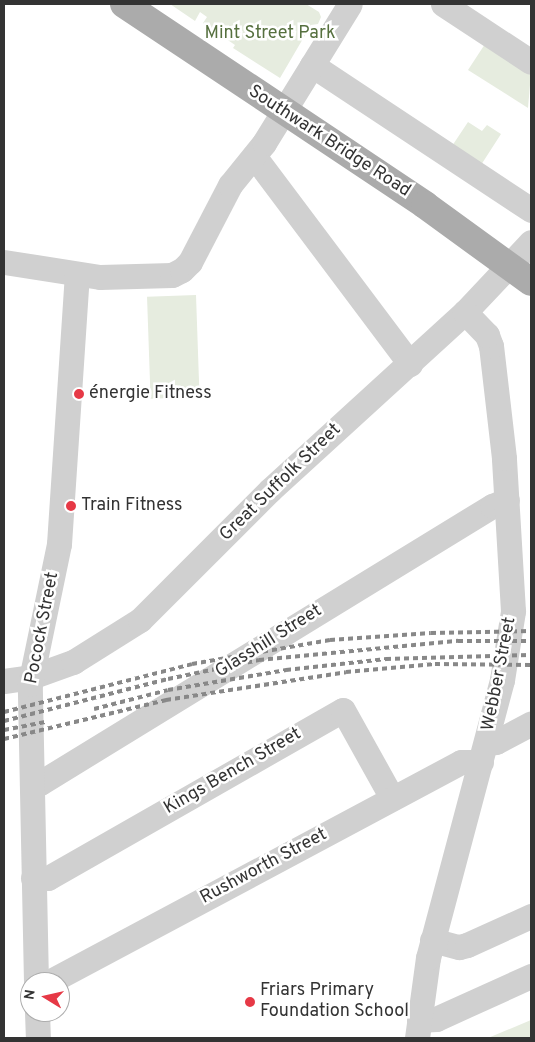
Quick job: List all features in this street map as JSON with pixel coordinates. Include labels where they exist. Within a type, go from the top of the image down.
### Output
[{"type":"main road","name":"Southwark Bridge Road","points":[[124,4],[531,282]]},
{"type":"street","points":[[443,4],[531,62]]},
{"type":"street","points":[[4,262],[77,275],[172,275],[182,270],[190,262],[230,185],[254,156],[312,65],[343,6]]},
{"type":"street","points":[[312,65],[531,210]]},
{"type":"street","points":[[254,156],[410,364]]},
{"type":"street","name":"Great Suffolk Street","points":[[4,681],[31,677],[96,650],[140,620],[270,490],[465,312],[531,242]]},
{"type":"street","name":"Pocock Street","points":[[36,972],[31,677],[59,544],[77,275]]},
{"type":"street","name":"Webber Street","points":[[418,1029],[432,940],[522,610],[507,500],[491,346],[487,335],[465,312]]},
{"type":"street","name":"Glasshill Street","points":[[32,785],[40,783],[492,506],[507,500]]},
{"type":"street","name":"Kings Bench Street","points":[[33,878],[48,878],[343,710],[392,798]]},
{"type":"street","name":"Rushworth Street","points":[[68,972],[392,798],[484,752],[494,743],[531,723]]},
{"type":"street","points":[[432,940],[458,947],[467,945],[531,916]]},
{"type":"street","points":[[418,1029],[531,976]]},
{"type":"street","points":[[37,1022],[38,1038]]},
{"type":"green space","name":"Mint Street Park","points":[[170,4],[306,4],[319,12],[321,17],[318,24],[311,25],[280,78],[233,48],[235,45],[203,23],[207,17],[200,12],[195,21]]},
{"type":"green space","points":[[485,44],[531,73],[528,108],[468,70]]},
{"type":"green space","points":[[468,122],[482,131],[487,125],[501,134],[481,165],[452,146]]},
{"type":"green space","points":[[196,295],[200,397],[151,399],[147,297]]},
{"type":"green space","points":[[531,1020],[531,1038],[488,1038]]},
{"type":"railway","points":[[4,712],[192,664],[330,640],[431,633],[531,631]]},
{"type":"railway","points":[[4,721],[168,679],[259,660],[458,641],[531,641]]},
{"type":"railway","points":[[94,709],[168,690],[286,670],[386,659],[531,655]]},
{"type":"railway","points":[[4,739],[166,700],[346,672],[435,664],[531,665]]},
{"type":"railway","points":[[4,730],[45,722]]},
{"type":"place","name":"énergie Fitness","points":[[79,394]]},
{"type":"place","name":"Train Fitness","points":[[71,506]]},
{"type":"place","name":"Friars Primary Foundation School","points":[[250,1002]]}]
